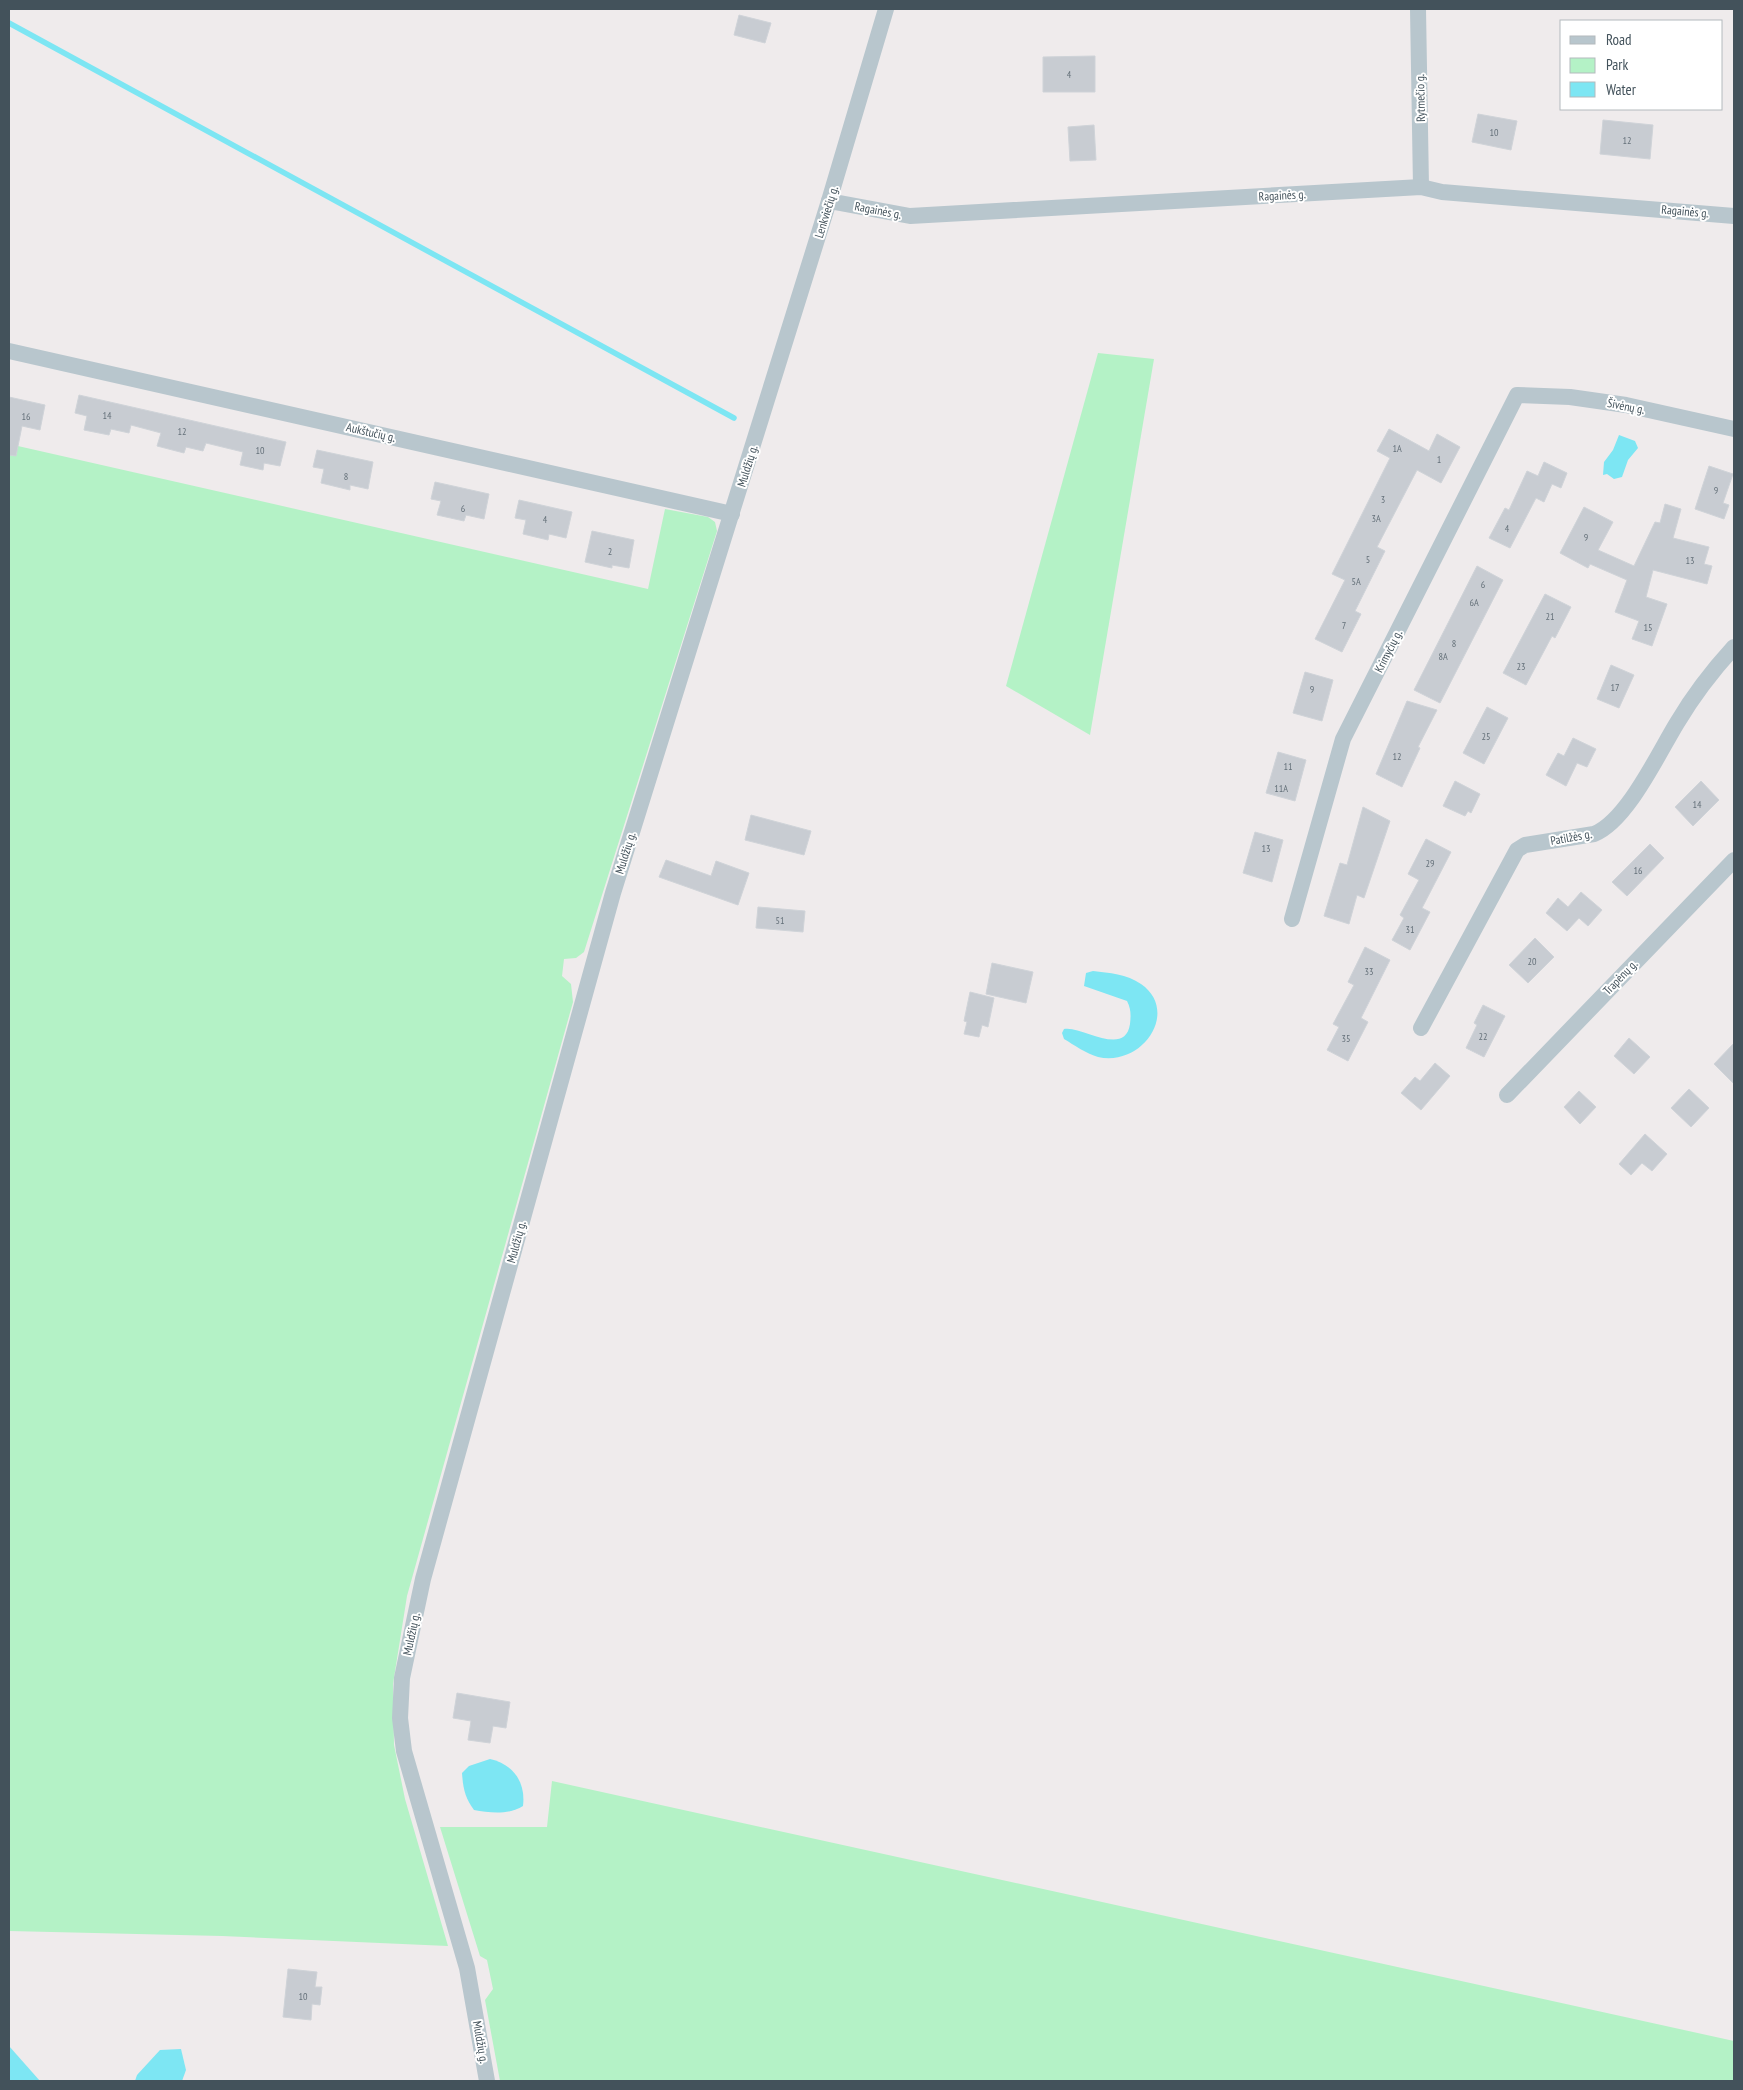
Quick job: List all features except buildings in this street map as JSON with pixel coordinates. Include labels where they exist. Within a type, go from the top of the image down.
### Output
[{"type":"street","name":"Lenkviečių g.","points":[[763,414],[886,9]]},
{"type":"street","name":"Rytmečio g.","points":[[1418,9],[1421,187]]},
{"type":"street","name":"Ragainės g.","points":[[829,201],[910,216],[1421,187],[1442,192],[1734,216]]},
{"type":"street","name":"Aukštučių g.","points":[[9,350],[732,514]]},
{"type":"street","name":"Šivėnų g.","points":[[1517,395],[1570,397],[1626,405],[1734,430]]},
{"type":"street","name":"Krimyčių g.","points":[[1292,919],[1343,739],[1517,395]]},
{"type":"street","name":"Muldžių g.","points":[[487,2081],[467,1968],[404,1751],[400,1718],[402,1678],[423,1579],[590,974],[642,799],[763,414]]},
{"type":"street","name":"Patilžės g.","points":[[1421,1028],[1517,850],[1525,845],[1594,834],[1604,830],[1650,772],[1694,697],[1734,647]]},
{"type":"street","name":"Trapėnų g.","points":[[1507,1095],[1734,860]]},
{"type":"green space","points":[[1098,353],[1154,359],[1090,735],[1006,686]]},
{"type":"green space","points":[[9,444],[648,589],[665,509],[708,517],[715,522],[717,531],[584,952],[576,958],[564,959],[562,976],[571,984],[573,1002],[407,1596],[393,1684],[394,1745],[405,1799],[448,1946],[222,1936],[9,1931]]},
{"type":"green space","points":[[552,1781],[1734,2041],[1734,2081],[500,2081],[485,2000],[493,1989],[487,1960],[480,1956],[440,1827],[547,1827]]},
{"type":"water","points":[[1619,435],[1635,441],[1638,448],[1628,460],[1622,477],[1614,479],[1607,474],[1603,475],[1604,462],[1613,450]]},
{"type":"water","points":[[1093,971],[1118,974],[1130,978],[1141,984],[1152,995],[1157,1008],[1156,1022],[1151,1034],[1142,1045],[1129,1054],[1114,1058],[1098,1057],[1085,1052],[1064,1039],[1062,1033],[1064,1029],[1072,1029],[1111,1039],[1120,1039],[1126,1034],[1131,1018],[1127,1001],[1084,986],[1086,973]]},
{"type":"water","points":[[490,1759],[505,1765],[516,1775],[522,1789],[523,1806],[506,1812],[474,1810],[465,1793],[462,1773],[469,1766]]},
{"type":"water","points":[[9,2046],[40,2081],[9,2081]]},
{"type":"water","points":[[181,2049],[186,2070],[182,2081],[135,2081],[137,2075],[160,2050]]},
{"type":"waterway","points":[[9,23],[734,418]]}]
